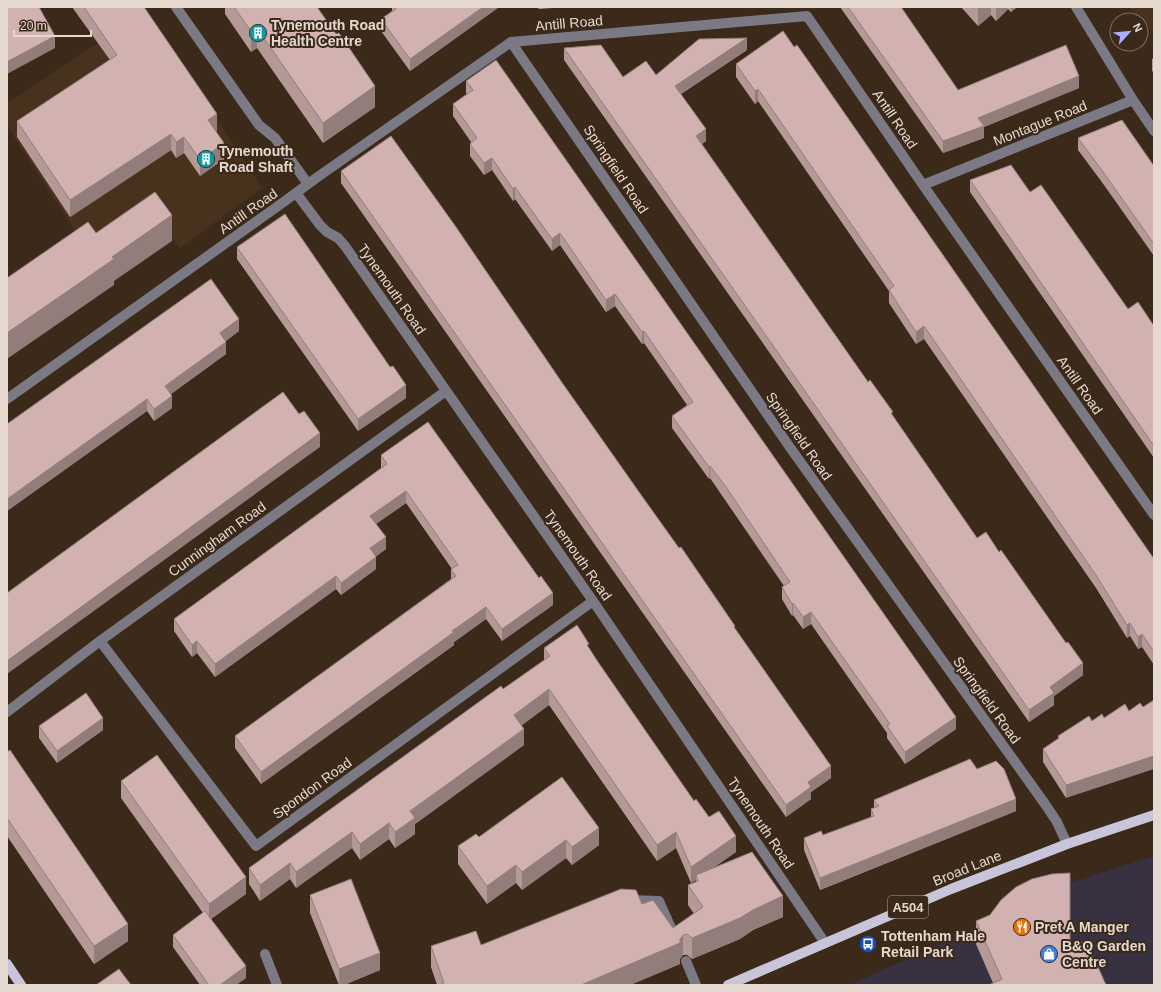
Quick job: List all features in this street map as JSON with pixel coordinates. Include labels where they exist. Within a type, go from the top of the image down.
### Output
[{"type":"main road","name":"Broad Lane","points":[[728,985],[952,889],[1067,844],[1154,815]]},
{"type":"main road","points":[[7,964],[21,985]]},
{"type":"street","points":[[176,7],[260,125],[275,138],[308,184]]},
{"type":"street","points":[[1076,7],[1133,100],[1154,131]]},
{"type":"street","name":"Antill Road","points":[[7,399],[308,184],[511,42],[807,16],[923,185],[1154,515]]},
{"type":"street","name":"Springfield Road","points":[[511,42],[789,446],[1045,804],[1057,822],[1067,844]]},
{"type":"street","name":"Montague Road","points":[[923,185],[1133,100]]},
{"type":"street","name":"Tynemouth Road","points":[[296,193],[320,225],[327,232],[338,238],[345,246],[593,601],[825,943]]},
{"type":"street","name":"Cunningham Road","points":[[7,712],[100,641],[446,391]]},
{"type":"street","name":"Spondon Road","points":[[100,641],[256,846],[593,601]]},
{"type":"street","points":[[616,902],[623,900],[659,901],[671,928]]},
{"type":"street","points":[[265,954],[277,985]]},
{"type":"street","points":[[686,961],[696,985]]},
{"type":"shaded area","points":[[1129,7],[1154,7],[1154,34],[1149,29],[1149,12],[1134,12]]},
{"type":"shaded area","points":[[146,11],[262,188],[180,248],[149,207],[86,248],[7,126],[7,103]]},
{"type":"shaded area","name":"Tottenham Hale Retail Park","points":[[1154,856],[1154,985],[850,985],[969,931],[1062,885]]},
{"type":"building","points":[[7,7],[39,7],[55,36],[7,62]]},
{"type":"building","points":[[84,7],[144,7],[217,114],[208,120],[224,143],[200,160],[184,137],[176,142],[171,134],[70,200],[17,121],[117,55]]},
{"type":"building","points":[[234,7],[317,7],[336,34],[339,33],[375,86],[323,123],[257,28],[251,31]]},
{"type":"building","points":[[395,7],[483,7],[410,59],[381,19],[396,9]]},
{"type":"building","points":[[848,7],[901,7],[958,90],[1066,45],[1079,76],[978,118],[984,126],[943,141]]},
{"type":"building","points":[[783,31],[794,47],[797,45],[809,62],[1154,559],[1154,652],[1142,634],[1138,637],[1130,623],[1127,625],[1096,575],[924,326],[916,332],[889,290],[894,286],[758,89],[755,91],[736,64]]},
{"type":"building","points":[[747,38],[675,86],[706,129],[696,136],[868,382],[870,380],[893,412],[891,413],[977,538],[986,532],[999,552],[1001,550],[1066,643],[1068,642],[1083,663],[1050,687],[1054,693],[1029,710],[564,48],[601,45],[623,77],[646,61],[656,75],[699,39]]},
{"type":"building","points":[[496,60],[956,717],[905,752],[887,726],[890,724],[811,612],[803,617],[793,603],[792,604],[782,587],[790,582],[726,487],[710,466],[709,467],[672,416],[693,402],[644,331],[642,332],[615,294],[606,300],[560,233],[552,239],[515,187],[513,189],[492,158],[484,163],[470,144],[477,138],[453,104],[473,90],[466,81]]},
{"type":"building","points":[[1122,120],[1154,166],[1154,244],[1078,138]]},
{"type":"building","points":[[391,136],[456,227],[563,384],[644,499],[679,548],[681,547],[735,626],[734,627],[831,766],[808,782],[811,787],[786,805],[341,171]]},
{"type":"building","points":[[1011,165],[1030,192],[1041,185],[1128,309],[1138,302],[1154,326],[1154,446],[970,180]]},
{"type":"building","points":[[155,192],[172,215],[112,257],[114,259],[7,333],[7,278],[88,222],[96,233]]},
{"type":"building","points":[[285,214],[390,367],[393,366],[406,385],[358,419],[237,247]]},
{"type":"building","points":[[211,279],[239,319],[220,333],[226,342],[165,386],[172,396],[154,409],[147,399],[7,499],[7,424]]},
{"type":"building","points":[[283,392],[299,414],[304,411],[320,433],[7,661],[7,593]]},
{"type":"building","points":[[428,422],[539,578],[541,576],[553,593],[502,629],[486,607],[452,631],[454,632],[261,772],[235,736],[456,576],[451,569],[458,565],[406,491],[370,516],[386,537],[370,548],[376,557],[341,583],[336,576],[215,664],[197,641],[192,645],[174,619],[387,464],[381,455]]},
{"type":"building","points":[[577,625],[598,662],[694,801],[696,799],[709,817],[719,811],[736,836],[691,867],[676,832],[657,845],[549,689],[514,715],[524,729],[410,811],[415,818],[395,832],[389,823],[360,844],[352,832],[296,872],[290,863],[260,885],[249,868],[501,686],[503,689],[550,656],[544,648]]},
{"type":"building","points":[[86,693],[103,718],[57,751],[39,726]]},
{"type":"building","points":[[1154,700],[1154,756],[1066,785],[1043,749],[1059,738],[1058,736],[1089,716],[1092,721],[1102,714],[1104,718],[1125,704],[1129,711],[1140,703],[1143,707]]},
{"type":"building","points":[[10,750],[128,924],[94,946],[7,818],[7,752]]},
{"type":"building","points":[[157,755],[246,877],[209,904],[121,781]]},
{"type":"building","points":[[970,759],[977,769],[996,761],[1004,769],[1016,799],[820,878],[804,838],[821,831],[823,835],[874,816],[871,809],[879,806],[874,800]]},
{"type":"building","points":[[562,777],[599,828],[572,847],[566,840],[522,872],[516,865],[487,886],[458,846],[476,834],[479,837]]},
{"type":"building","points":[[752,852],[783,896],[753,910],[740,918],[692,938],[687,934],[683,935],[680,939],[680,943],[581,985],[439,985],[444,983],[431,946],[476,931],[481,945],[621,889],[636,890],[642,904],[653,900],[673,928],[703,907],[688,885],[698,881],[696,875]]},
{"type":"building","points":[[1070,873],[1070,948],[1086,940],[1106,985],[989,985],[1002,979],[976,921],[990,915],[1001,900],[1016,887],[1032,879],[1052,874]]},
{"type":"building","points":[[351,879],[380,953],[339,969],[310,895]]},
{"type":"building","points":[[205,911],[246,966],[220,985],[209,985],[173,935]]},
{"type":"building","points":[[119,969],[131,985],[96,985]]},
{"type":"place","name":"Tynemouth Road Health Centre","points":[[258,33]]},
{"type":"place","name":"Tynemouth Road Shaft","points":[[206,159]]},
{"type":"place","name":"Pret A Manger","points":[[1022,927]]},
{"type":"place","name":"Tottenham Hale Retail Park","points":[[868,944]]},
{"type":"place","name":"B&Q Garden Centre","points":[[1049,954]]}]
